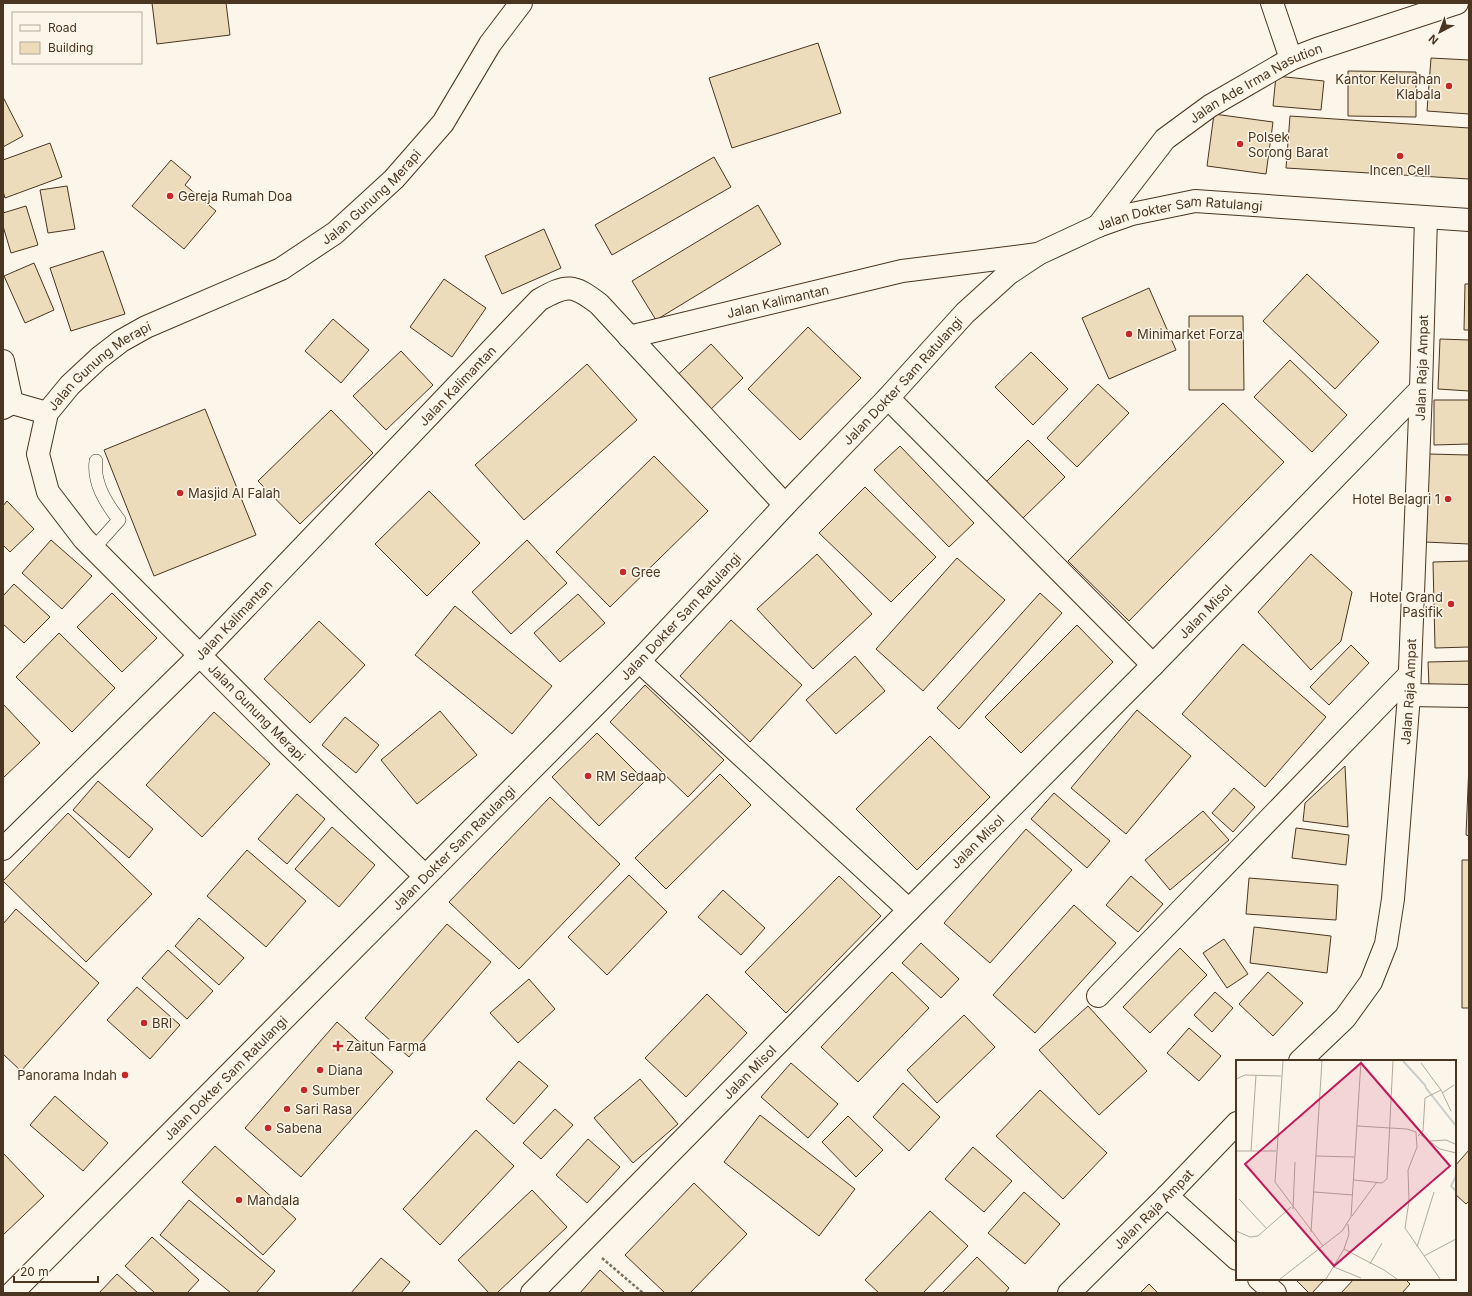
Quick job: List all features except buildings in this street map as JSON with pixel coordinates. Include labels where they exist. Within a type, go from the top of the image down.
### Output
[{"type":"street","name":"Jalan Gunung Merapi","points":[[425,876],[284,740],[93,549],[48,492],[38,454],[47,413],[70,385],[99,358],[121,342],[146,327],[281,269],[335,234],[394,179],[443,123],[490,44],[521,3]]},
{"type":"street","points":[[1272,3],[1291,59]]},
{"type":"street","name":"Jalan Ade Irma Nasution","points":[[1098,226],[1165,139],[1210,106],[1291,59],[1316,49],[1398,24],[1457,3]]},
{"type":"street","name":"Jalan Dokter Sam Ratulangi","points":[[12,1293],[639,661],[785,505],[888,398],[965,313],[1008,274],[1038,254],[1098,226],[1132,214],[1195,201],[1469,220]]},
{"type":"street","name":"Jalan Raja Ampat","points":[[1301,1060],[1345,1018],[1371,982],[1386,944],[1393,899],[1409,685],[1421,389],[1426,218]]},
{"type":"street","name":"Jalan Kalimantan","points":[[3,849],[200,655],[539,300],[555,291],[572,288],[578,290],[585,293],[599,304],[629,337],[902,271],[1038,254]]},
{"type":"street","points":[[629,337],[785,505]]},
{"type":"street","points":[[3,361],[8,406],[47,413]]},
{"type":"street","name":"Jalan Misol","points":[[532,1293],[909,910],[1153,665],[1421,389]]},
{"type":"street","points":[[888,398],[1153,665]]},
{"type":"street","points":[[639,661],[909,910]]},
{"type":"street","points":[[1098,996],[1409,685],[1469,696]]},
{"type":"street","name":"Jalan Raja Ampat","points":[[1069,1293],[1236,1125]]},
{"type":"street","points":[[1167,1196],[1236,1258]]},
{"type":"street","points":[[1260,1280],[1275,1293]]},
{"type":"lane","points":[[93,549],[119,520],[106,503],[95,469],[96,461]]},
{"type":"path","points":[[582,1241],[643,1293]]},
{"type":"place","name":"Kantor Kelurahan Klabala","points":[[1449,86]]},
{"type":"place","name":"Polsek Sorong Barat","points":[[1240,144]]},
{"type":"place","name":"Incen Cell","points":[[1400,156]]},
{"type":"place","name":"Gereja Rumah Doa","points":[[170,196]]},
{"type":"place","name":"Minimarket Forza","points":[[1129,334]]},
{"type":"place","name":"Masjid Al Falah","points":[[180,493]]},
{"type":"place","name":"Hotel Belagri 1","points":[[1448,499]]},
{"type":"place","name":"Gree","points":[[623,572]]},
{"type":"place","name":"Hotel Grand Pasifik","points":[[1451,604]]},
{"type":"place","name":"RM Sedaap","points":[[588,776]]},
{"type":"place","name":"BRI","points":[[144,1023]]},
{"type":"place","name":"Zaitun Farma","points":[[338,1046]]},
{"type":"place","name":"Diana","points":[[320,1070]]},
{"type":"place","name":"Panorama Indah","points":[[125,1075]]},
{"type":"place","name":"Sumber","points":[[304,1090]]},
{"type":"place","name":"Sari Rasa","points":[[287,1109]]},
{"type":"place","name":"Sabena","points":[[268,1128]]},
{"type":"place","name":"Mandala","points":[[239,1200]]}]
